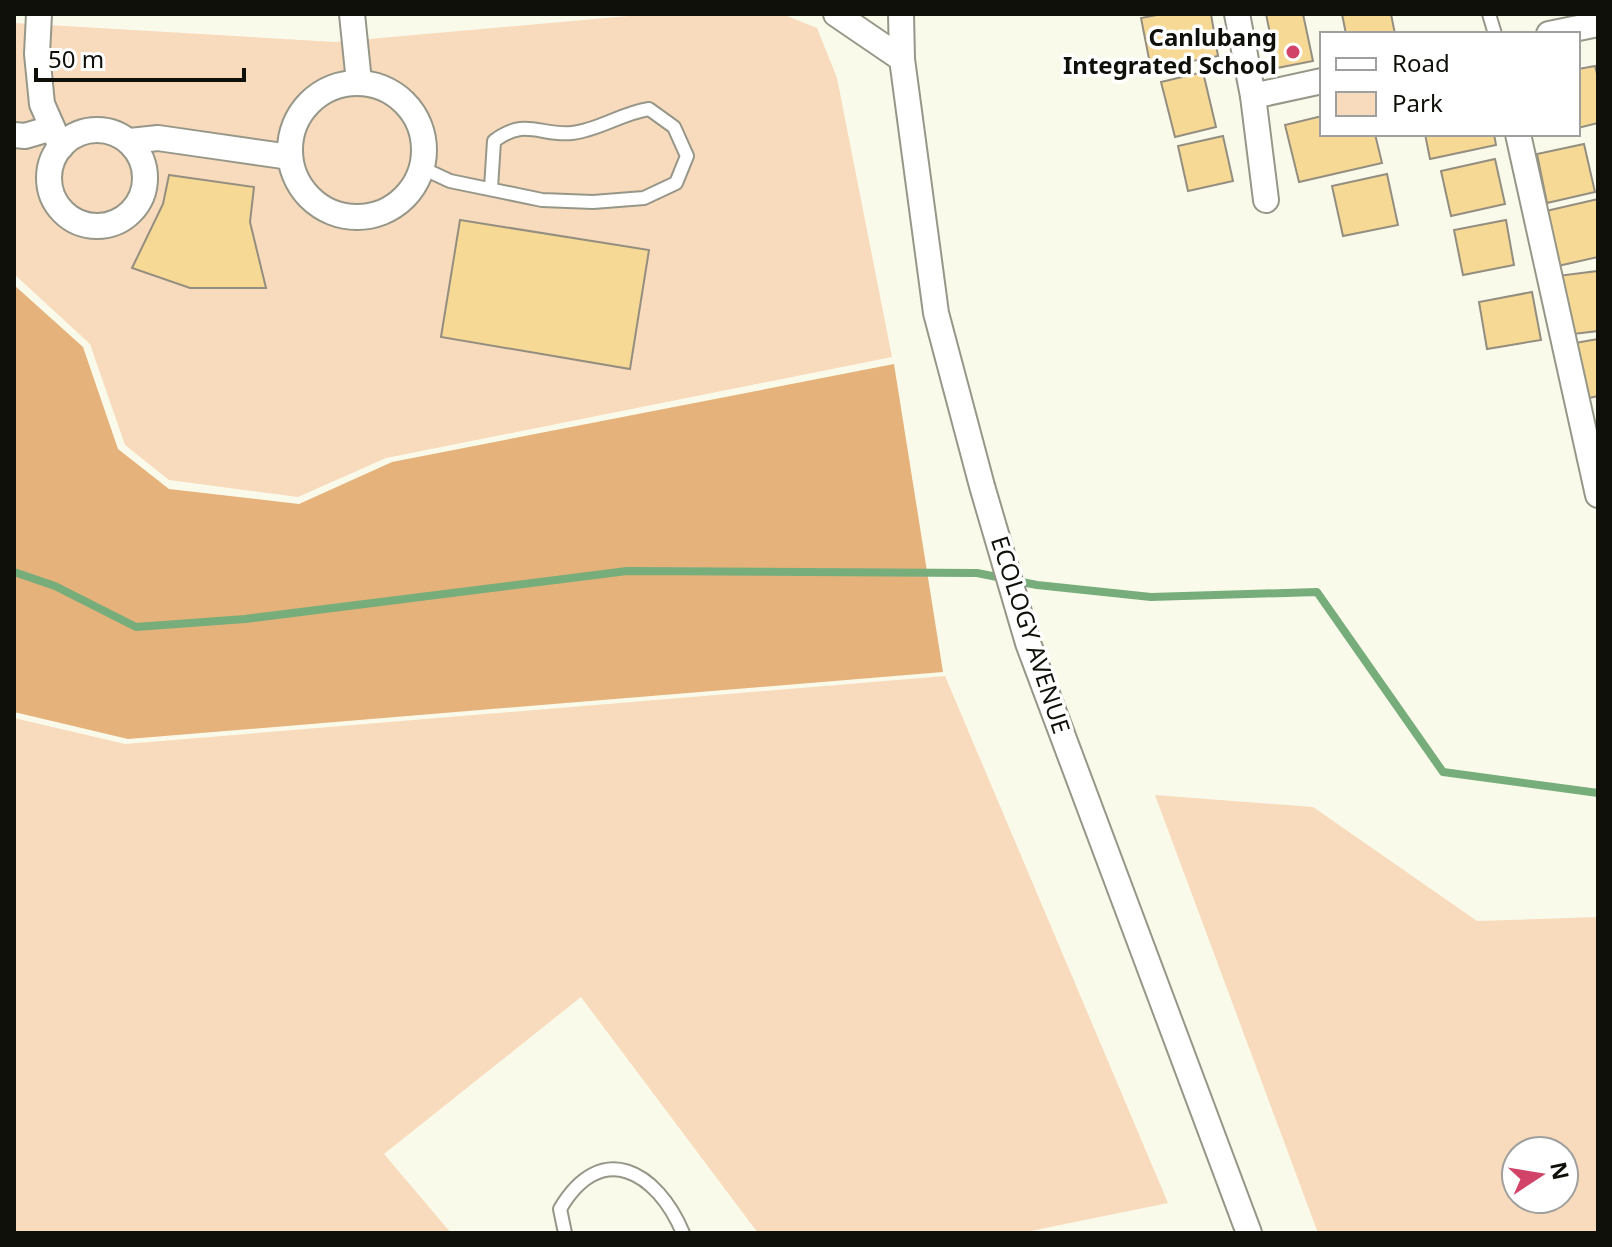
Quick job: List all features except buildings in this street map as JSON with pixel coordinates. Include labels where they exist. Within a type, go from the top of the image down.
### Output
[{"type":"street","points":[[14,135],[56,137],[67,139],[82,131],[99,129],[115,132],[130,141],[145,167],[142,197],[122,220],[93,226],[65,214],[55,200],[49,184],[56,137],[42,104],[37,54],[39,14]]},
{"type":"street","points":[[351,14],[359,82]]},
{"type":"street","points":[[836,14],[902,59]]},
{"type":"street","name":"ECOLOGY AVENUE","points":[[901,14],[902,59],[936,313],[982,486],[1028,643],[1249,1233]]},
{"type":"street","points":[[1237,14],[1253,96],[1266,200]]},
{"type":"street","points":[[1559,32],[1598,24]]},
{"type":"street","points":[[1253,96],[1320,81]]},
{"type":"street","points":[[359,82],[379,86],[397,95],[411,110],[422,138],[422,168],[413,187],[399,203],[381,213],[361,217],[341,215],[322,207],[306,194],[290,157],[294,128],[308,104],[323,92],[341,84],[359,82]]},
{"type":"street","points":[[1518,136],[1598,495]]},
{"type":"street","points":[[130,141],[158,138],[290,157]]},
{"type":"lane","points":[[422,168],[450,181],[542,200],[593,202],[644,198],[676,183],[687,156],[674,127],[649,109],[629,112],[598,126],[570,133],[529,128],[508,131],[494,141],[491,188]]},
{"type":"lane","points":[[565,1233],[560,1209],[570,1192],[595,1171],[610,1169],[647,1180],[670,1209],[683,1233]]},
{"type":"green space","points":[[651,14],[782,14],[817,28],[837,78],[892,357],[386,458],[298,497],[169,480],[125,445],[90,344],[14,274],[14,23],[335,42]]},
{"type":"green space","points":[[945,676],[1168,1203],[1021,1233],[758,1233],[581,997],[384,1154],[451,1233],[14,1233],[14,718],[125,744]]},
{"type":"green space","points":[[1155,795],[1313,807],[1477,921],[1598,917],[1598,1233],[1318,1233]]},
{"type":"shaded area","points":[[14,285],[83,347],[118,449],[169,489],[299,504],[392,462],[894,364],[943,672],[128,739],[14,712]]},
{"type":"waterway","points":[[14,572],[55,586],[136,627],[245,619],[627,571],[977,573],[1037,585],[1151,597],[1317,592],[1443,772],[1598,793]]},
{"type":"place","name":"Canlubang Integrated School","points":[[1293,52]]}]
